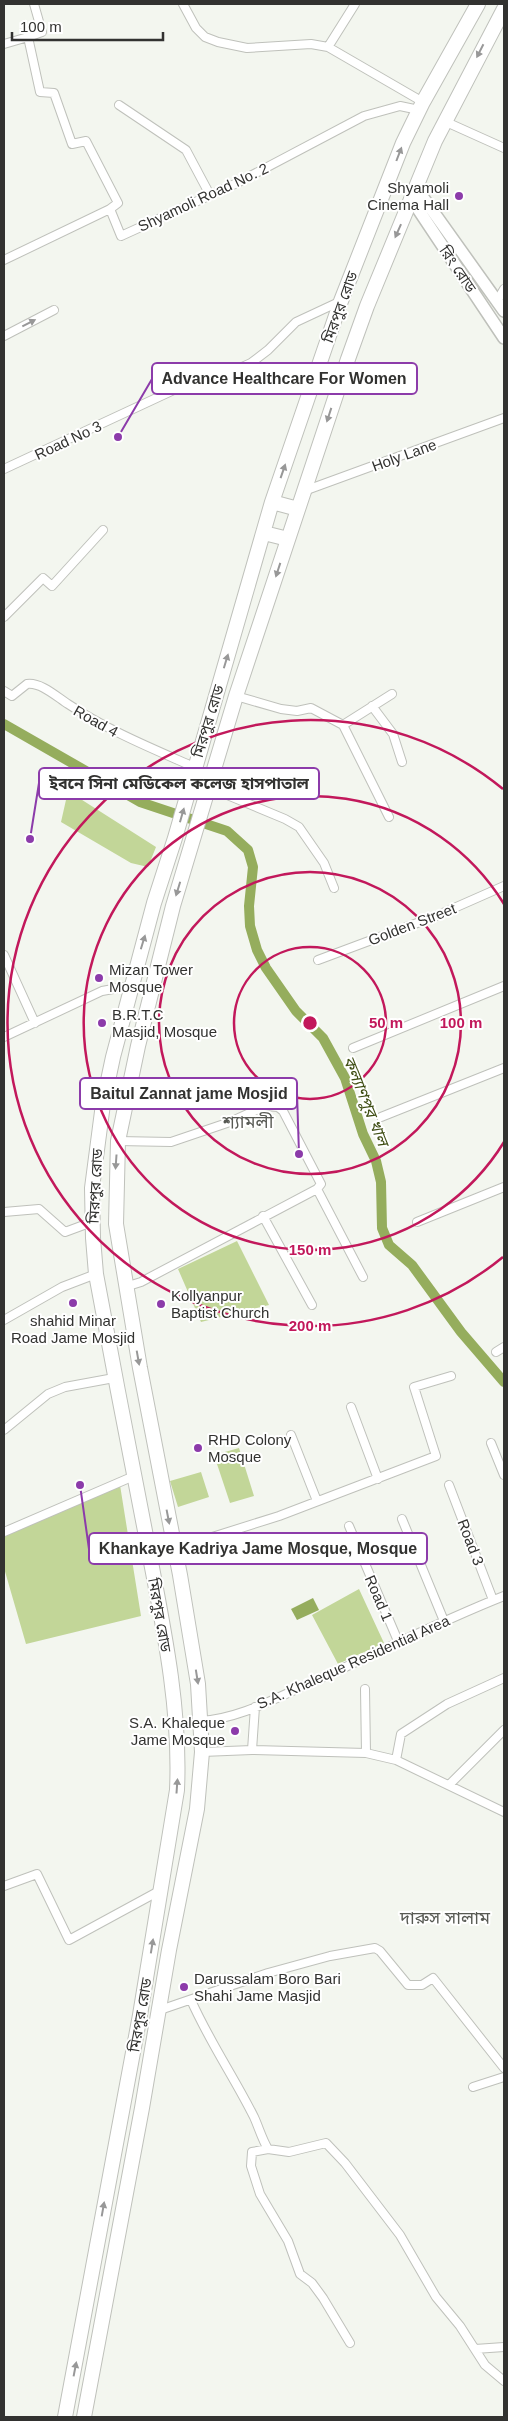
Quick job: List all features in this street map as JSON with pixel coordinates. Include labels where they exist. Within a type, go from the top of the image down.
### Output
[{"type":"highway","name":"মিরপুর রোড","points":[[65,2417],[140,2015],[177,1790],[178,1759],[176,1721],[162,1619],[114,1378],[96,1274],[92,1222],[92,1188],[103,1104],[130,986],[175,838],[272,502],[341,301],[403,143],[421,106],[478,4]]},
{"type":"highway","name":"মিরপুর রোড","points":[[84,2417],[142,2108],[157,2011],[197,1809],[202,1752],[198,1684],[125,1287],[116,1224],[118,1141],[138,1046],[173,906],[236,696],[367,306],[444,121],[504,9]]},
{"type":"highway","points":[[272,502],[298,509]]},
{"type":"highway","points":[[264,533],[288,539]]},
{"type":"highway","points":[[176,1721],[200,1721]]},
{"type":"main road","name":"রিং রোড","points":[[414,195],[504,311]]},
{"type":"main road","name":"রিং রোড","points":[[414,195],[504,338]]},
{"type":"street","points":[[4,44],[42,32],[34,4]]},
{"type":"street","points":[[183,4],[196,28],[205,37],[218,42],[247,48],[310,44],[328,47],[421,106]]},
{"type":"street","points":[[328,47],[356,4]]},
{"type":"street","points":[[4,260],[110,209],[118,203],[86,141],[72,144],[54,93],[40,92],[28,37]]},
{"type":"street","points":[[119,104],[186,150],[210,195]]},
{"type":"street","name":"Shyamoli Road No. 2","points":[[110,209],[121,236],[305,148],[343,125],[364,116],[400,106],[421,106]]},
{"type":"street","points":[[444,121],[504,148]]},
{"type":"street","points":[[497,301],[504,289]]},
{"type":"street","name":"Road No 3","points":[[4,469],[178,388],[224,375],[251,363],[268,350],[296,322],[341,301]]},
{"type":"street","points":[[4,336],[54,310]]},
{"type":"street","name":"Holy Lane","points":[[304,491],[504,418]]},
{"type":"street","points":[[4,617],[43,578],[52,586],[103,530]]},
{"type":"street","name":"Road 4","points":[[4,691],[12,696],[28,684],[42,687],[80,713],[125,737],[194,768]]},
{"type":"street","points":[[343,725],[392,694]]},
{"type":"street","points":[[236,696],[281,709],[297,711],[311,708],[343,725],[389,817]]},
{"type":"street","points":[[372,706],[392,734],[402,762]]},
{"type":"street","points":[[207,793],[285,819],[299,827],[324,863],[334,888]]},
{"type":"street","name":"Golden Street","points":[[318,960],[436,916],[504,886]]},
{"type":"street","points":[[4,956],[35,1023]]},
{"type":"street","points":[[4,1037],[102,991],[130,986]]},
{"type":"street","points":[[353,1048],[504,986]]},
{"type":"street","points":[[381,1117],[504,1068]]},
{"type":"street","points":[[118,1141],[171,1142],[230,1122],[265,1106],[272,1105],[283,1112],[320,1183],[317,1189],[141,1282],[125,1287]]},
{"type":"street","points":[[417,1222],[504,1187]]},
{"type":"street","points":[[317,1189],[363,1278]]},
{"type":"street","points":[[4,1212],[39,1209],[65,1232],[92,1222]]},
{"type":"street","points":[[263,1216],[312,1305]]},
{"type":"street","points":[[4,1320],[62,1287],[96,1274]]},
{"type":"street","points":[[496,1352],[504,1346]]},
{"type":"street","points":[[174,1549],[279,1516],[436,1456],[414,1386],[451,1376]]},
{"type":"street","points":[[4,1430],[48,1394],[65,1387],[114,1378]]},
{"type":"street","points":[[351,1407],[378,1479]]},
{"type":"street","points":[[291,1435],[317,1501]]},
{"type":"street","points":[[491,1443],[504,1475]]},
{"type":"street","points":[[4,1532],[134,1476]]},
{"type":"street","name":"Road 3","points":[[449,1485],[493,1600]]},
{"type":"street","points":[[402,1518],[444,1621]]},
{"type":"street","name":"Road 1","points":[[348,1526],[398,1641]]},
{"type":"street","name":"S.A. Khaleque Residential Area","points":[[200,1721],[221,1718],[255,1706],[347,1667],[398,1641],[504,1596]]},
{"type":"street","points":[[396,1760],[401,1734],[446,1704],[504,1678]]},
{"type":"street","points":[[365,1689],[366,1753]]},
{"type":"street","points":[[252,1750],[255,1706]]},
{"type":"street","points":[[449,1785],[504,1730]]},
{"type":"street","points":[[202,1752],[252,1750],[366,1753],[396,1760],[504,1812]]},
{"type":"street","points":[[4,1886],[37,1874],[69,1940],[161,1890]]},
{"type":"street","points":[[157,2011],[293,1966],[330,1956],[375,1948],[380,1951],[408,1985],[422,1985],[433,1978],[504,2068]]},
{"type":"street","points":[[191,2000],[206,2032],[255,2119],[260,2136],[268,2149]]},
{"type":"street","points":[[473,2087],[504,2077]]},
{"type":"street","points":[[350,2343],[324,2298],[312,2283],[300,2274],[288,2241],[260,2194],[251,2166],[252,2152],[268,2149],[289,2152],[326,2143],[400,2235],[436,2297],[460,2326],[485,2365],[504,2381]]},
{"type":"street","points":[[475,2349],[504,2347]]},
{"type":"shaded area","points":[[68,791],[156,847],[148,867],[131,863],[61,822]]},
{"type":"shaded area","points":[[237,1241],[269,1305],[201,1322],[178,1269]]},
{"type":"shaded area","points":[[239,1448],[254,1496],[230,1503],[214,1455]]},
{"type":"shaded area","points":[[201,1472],[209,1497],[178,1507],[170,1481]]},
{"type":"shaded area","points":[[120,1485],[141,1616],[26,1644],[4,1568],[4,1536]]},
{"type":"shaded area","points":[[359,1589],[384,1643],[338,1664],[312,1615]]},
{"type":"shaded area","points":[[313,1598],[319,1610],[297,1620],[291,1609]]},
{"type":"waterway","name":"কল্যাণপুর খাল","points":[[4,724],[140,802],[227,831],[248,850],[253,867],[249,906],[250,926],[257,950],[266,968],[296,1011],[323,1038],[345,1078],[363,1134],[376,1161],[381,1182],[382,1228],[389,1245],[412,1265],[461,1332],[504,1382]]},
{"type":"place","name":"Shyamoli Cinema Hall","points":[[459,196]]},
{"type":"place","name":"Advance Healthcare For Women","points":[[118,437]]},
{"type":"place","name":"ইবনে সিনা মেডিকেল কলেজ হাসপাতাল","points":[[30,839]]},
{"type":"place","name":"Mizan Tower Mosque","points":[[99,978]]},
{"type":"place","name":"B.R.T.C Masjid, Mosque","points":[[102,1023]]},
{"type":"place","name":"Baitul Zannat jame Mosjid","points":[[299,1154]]},
{"type":"place","name":"shahid Minar Road Jame Mosjid","points":[[73,1303]]},
{"type":"place","name":"Kollyanpur Baptist Church","points":[[161,1304]]},
{"type":"place","name":"RHD Colony Mosque","points":[[198,1448]]},
{"type":"place","name":"Khankaye Kadriya Jame Mosque, Mosque","points":[[80,1485]]},
{"type":"place","name":"S.A. Khaleque Jame Mosque","points":[[235,1731]]},
{"type":"place","name":"Darussalam Boro Bari Shahi Jame Masjid","points":[[184,1987]]},
{"type":"district","name":"শ্যামলী","points":[[248,1122]]},
{"type":"district","name":"দারুস সালাম","points":[[445,1918]]}]
